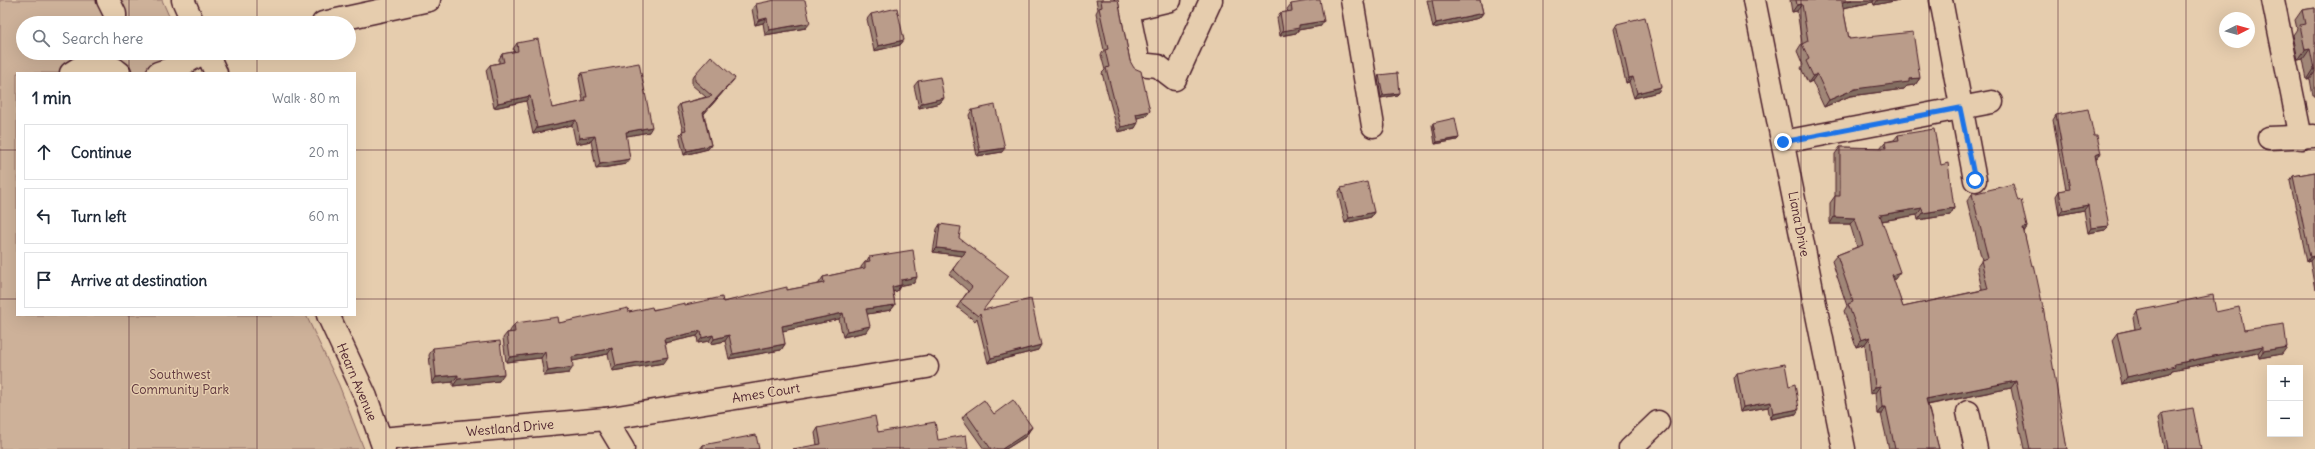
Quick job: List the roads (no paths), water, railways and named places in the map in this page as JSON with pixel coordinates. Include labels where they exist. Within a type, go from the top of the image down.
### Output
[{"type":"street","points":[[108,0],[115,16]]},
{"type":"street","points":[[183,0],[190,16]]},
{"type":"street","points":[[348,16],[391,4],[430,0]]},
{"type":"street","points":[[1170,0],[1127,5],[1139,64],[1158,66],[1174,78],[1211,0]]},
{"type":"street","points":[[1352,0],[1373,126]]},
{"type":"street","name":"Liana Drive","points":[[1754,0],[1844,449]]},
{"type":"street","points":[[1941,0],[1960,108],[1975,180]]},
{"type":"street","points":[[2269,138],[2308,137],[2280,1]]},
{"type":"street","points":[[161,72],[182,65],[190,60]]},
{"type":"street","points":[[210,60],[216,72]]},
{"type":"street","points":[[73,72],[91,64],[117,65]]},
{"type":"street","points":[[1783,142],[1992,102]]},
{"type":"street","name":"Hearn Avenue","points":[[328,316],[366,397],[382,444]]},
{"type":"street","name":"Ames Court","points":[[606,419],[927,367]]},
{"type":"street","points":[[1968,412],[1976,449]]},
{"type":"street","points":[[606,419],[623,449]]},
{"type":"street","name":"Westland Drive","points":[[382,444],[606,419]]},
{"type":"street","points":[[1630,449],[1658,422]]},
{"type":"park label","name":"Southwest Community Park","points":[[180,382]]}]
